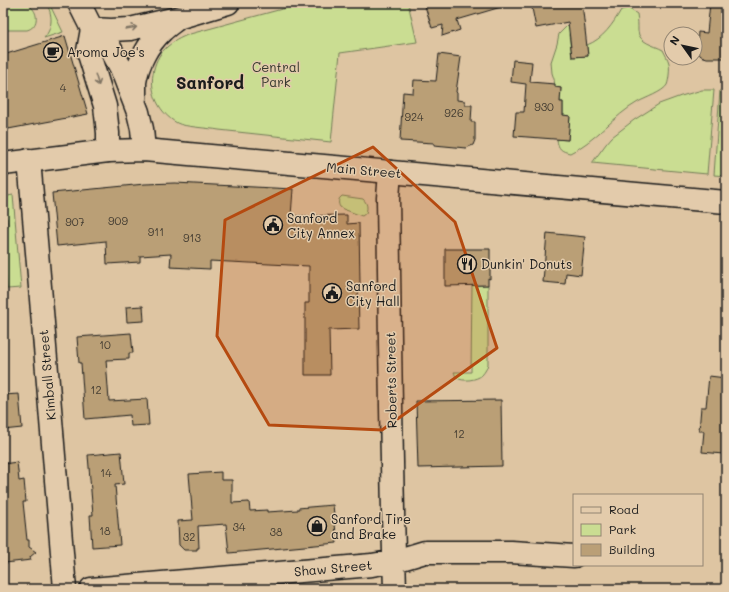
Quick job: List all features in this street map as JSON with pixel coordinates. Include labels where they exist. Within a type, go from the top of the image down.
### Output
[{"type":"main road","points":[[79,3],[92,29],[108,44],[121,68],[138,112],[142,129],[144,150]]},
{"type":"main road","points":[[92,29],[130,29],[181,17],[228,3]]},
{"type":"main road","points":[[134,101],[135,83],[144,54],[162,31],[181,17]]},
{"type":"main road","points":[[92,29],[88,51],[104,106],[108,133],[108,151]]},
{"type":"main road","name":"Main Street","points":[[3,164],[108,151],[144,150],[726,202]]},
{"type":"main road","name":"Kimball Street","points":[[29,160],[65,589]]},
{"type":"main road","name":"Roberts Street","points":[[390,172],[388,198],[390,366],[395,589]]},
{"type":"main road","name":"Shaw Street","points":[[91,589],[364,566],[395,561],[425,552],[511,552],[573,556]]},
{"type":"highlighted area","points":[[373,147],[455,222],[497,348],[382,430],[269,425],[217,336],[225,220]]},
{"type":"green space","points":[[15,3],[26,3],[34,10],[36,20],[31,28],[27,30],[3,30],[3,7]]},
{"type":"green space","points":[[46,3],[49,3],[63,32],[44,38],[49,30],[51,21],[50,12]]},
{"type":"green space","name":"Central Park","points":[[304,3],[408,3],[417,42],[340,53],[331,142],[185,126],[177,123],[165,114],[157,102],[152,81],[157,59],[171,44],[190,34]]},
{"type":"green space","points":[[628,8],[637,14],[638,31],[641,38],[663,50],[663,66],[669,66],[667,85],[665,88],[638,102],[620,114],[579,148],[570,153],[564,151],[560,149],[557,139],[568,140],[570,116],[563,115],[563,102],[560,102],[561,88],[555,87],[551,62],[559,34],[568,25],[571,27],[569,35],[572,57],[588,56],[587,45],[603,35],[611,26],[621,10]]},
{"type":"green space","points":[[702,90],[714,90],[707,174],[592,163],[612,137],[634,120],[659,104]]},
{"type":"green space","points":[[720,90],[726,90],[726,176],[714,175]]},
{"type":"green space","points":[[13,195],[21,288],[7,289],[3,251],[3,247],[5,247],[3,227],[8,226],[7,218],[3,218],[3,197]]},
{"type":"green space","points":[[342,196],[363,199],[367,205],[366,213],[362,216],[340,207],[339,200]]},
{"type":"green space","points":[[472,285],[488,285],[488,364],[480,377],[463,380],[457,378],[454,372],[471,372]]},
{"type":"building","points":[[424,3],[500,3],[501,7],[457,20],[460,30],[442,36],[443,25],[432,28]]},
{"type":"building","points":[[531,3],[582,3],[588,56],[572,57],[568,22],[536,28]]},
{"type":"building","points":[[710,3],[726,3],[726,58],[703,57],[703,33],[707,33]]},
{"type":"building","points":[[65,36],[88,114],[3,130],[3,55]]},
{"type":"building","points":[[439,54],[461,57],[456,92],[457,100],[465,101],[465,105],[472,105],[471,122],[475,122],[475,140],[473,145],[466,148],[434,145],[434,143],[400,141],[403,92],[413,93],[414,80],[436,81]]},
{"type":"building","points":[[513,60],[532,62],[530,82],[555,84],[555,87],[561,88],[560,102],[563,102],[563,115],[570,116],[568,140],[514,136],[516,112],[524,112],[526,84],[511,82]]},
{"type":"building","points":[[175,183],[293,189],[291,216],[347,215],[347,224],[359,223],[359,329],[329,330],[330,375],[305,375],[305,303],[309,303],[309,266],[210,261],[210,269],[170,267],[171,254],[140,256],[140,262],[107,264],[106,241],[57,246],[52,193],[145,184]]},
{"type":"building","points":[[547,233],[585,237],[581,275],[566,273],[565,284],[543,282]]},
{"type":"building","name":"Dunkin' Donuts","points":[[445,249],[490,249],[490,279],[488,278],[488,285],[445,286]]},
{"type":"building","points":[[143,306],[144,321],[127,322],[126,307]]},
{"type":"building","points":[[131,333],[133,353],[129,353],[129,359],[106,360],[109,401],[147,399],[149,425],[131,426],[130,415],[85,419],[81,363],[79,363],[77,337]]},
{"type":"building","points":[[709,376],[726,378],[726,442],[724,442],[723,454],[702,452],[704,431],[699,431],[701,407],[706,407]]},
{"type":"building","points":[[19,394],[22,428],[3,430],[3,395]]},
{"type":"building","points":[[501,400],[502,466],[418,468],[416,401]]},
{"type":"building","points":[[121,452],[124,484],[115,485],[120,545],[92,547],[90,515],[93,515],[88,455]]},
{"type":"building","points":[[17,462],[19,481],[24,480],[26,502],[23,502],[27,540],[29,540],[29,547],[36,552],[30,557],[31,560],[5,563],[3,542],[3,464]]},
{"type":"building","points":[[221,472],[221,480],[232,480],[232,503],[249,502],[250,511],[267,510],[267,512],[298,510],[298,508],[333,505],[337,543],[229,553],[226,524],[198,526],[199,548],[197,548],[197,550],[184,550],[179,545],[178,521],[193,520],[189,474]]},
{"type":"place","name":"Aroma Joe's","points":[[53,52]]},
{"type":"place","name":"Sanford City Annex","points":[[273,225]]},
{"type":"place","name":"Dunkin' Donuts","points":[[467,264]]},
{"type":"place","name":"Sanford City Hall","points":[[332,293]]},
{"type":"place","name":"Sanford Tire and Brake","points":[[317,526]]},
{"type":"district","name":"Sanford","points":[[210,83]]}]
